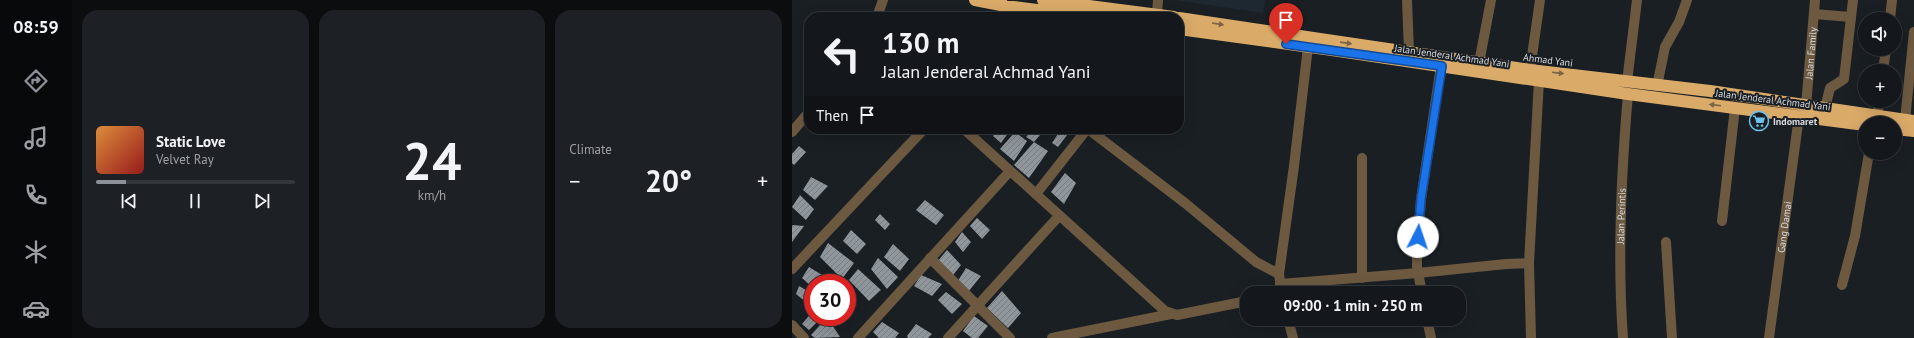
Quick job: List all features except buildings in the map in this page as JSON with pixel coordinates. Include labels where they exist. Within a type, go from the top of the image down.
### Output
[{"type":"highway","points":[[975,0],[1005,12],[1057,7],[1122,12]]},
{"type":"highway","points":[[1043,0],[1057,7]]},
{"type":"highway","points":[[1070,9],[1078,12]]},
{"type":"highway","name":"Ahmad Yani","points":[[1184,19],[1530,70],[1627,88],[1657,86],[1672,93],[1802,111],[1825,108],[1878,116]]},
{"type":"highway","name":"Jalan Jenderal Achmad Yani","points":[[1184,30],[1539,80],[1672,93]]},
{"type":"highway","name":"Jalan Jenderal Achmad Yani","points":[[1692,96],[1735,108],[1802,111],[1858,123]]},
{"type":"highway","points":[[1902,130],[1914,131]]},
{"type":"street","points":[[879,12],[883,0]]},
{"type":"street","points":[[1157,12],[1158,0]]},
{"type":"street","points":[[1407,0],[1409,52]]},
{"type":"street","points":[[1479,63],[1491,0]]},
{"type":"street","points":[[1530,70],[1540,0]]},
{"type":"street","name":"Jalan Perintis","points":[[1623,338],[1620,291],[1621,199],[1627,88],[1637,0]]},
{"type":"street","points":[[1657,86],[1664,47],[1679,22],[1686,0]]},
{"type":"street","name":"Jalan Family","points":[[1802,111],[1815,0]]},
{"type":"street","points":[[1825,108],[1830,88],[1844,80],[1852,0]]},
{"type":"street","points":[[1891,12],[1892,0]]},
{"type":"street","points":[[1814,14],[1851,17]]},
{"type":"street","points":[[1909,121],[1914,32]]},
{"type":"street","points":[[1280,284],[1308,47]]},
{"type":"street","points":[[1421,286],[1418,273],[1417,250],[1421,199],[1442,66]]},
{"type":"street","points":[[1531,338],[1529,263],[1539,80]]},
{"type":"street","points":[[1722,221],[1735,108]]},
{"type":"street","points":[[1878,116],[1879,108]]},
{"type":"street","name":"Gang Damai","points":[[1769,338],[1802,111]]},
{"type":"street","points":[[792,132],[804,118]]},
{"type":"street","points":[[792,269],[919,134]]},
{"type":"street","points":[[970,134],[1059,216],[1160,306],[1171,314]]},
{"type":"street","points":[[1036,194],[1084,134]]},
{"type":"street","points":[[1095,134],[1185,203],[1280,284],[1529,263]]},
{"type":"street","points":[[1362,158],[1362,278]]},
{"type":"street","points":[[1842,285],[1855,236],[1868,160]]},
{"type":"street","points":[[858,338],[1010,170]]},
{"type":"street","points":[[948,338],[1059,216]]},
{"type":"street","points":[[1666,242],[1672,338]]},
{"type":"street","points":[[930,258],[1010,338]]},
{"type":"street","points":[[1052,338],[1171,314],[1177,315],[1240,302]]},
{"type":"street","points":[[792,325],[804,338]]},
{"type":"street","points":[[1290,326],[1293,338]]},
{"type":"street","points":[[1428,326],[1431,338]]},
{"type":"shaded area","points":[[1174,0],[1265,0],[1263,13]]},
{"type":"place","name":"Indomaret","points":[[1759,121]]},
{"type":"route","points":[[1286,44],[1442,66],[1421,199],[1418,237]]}]
